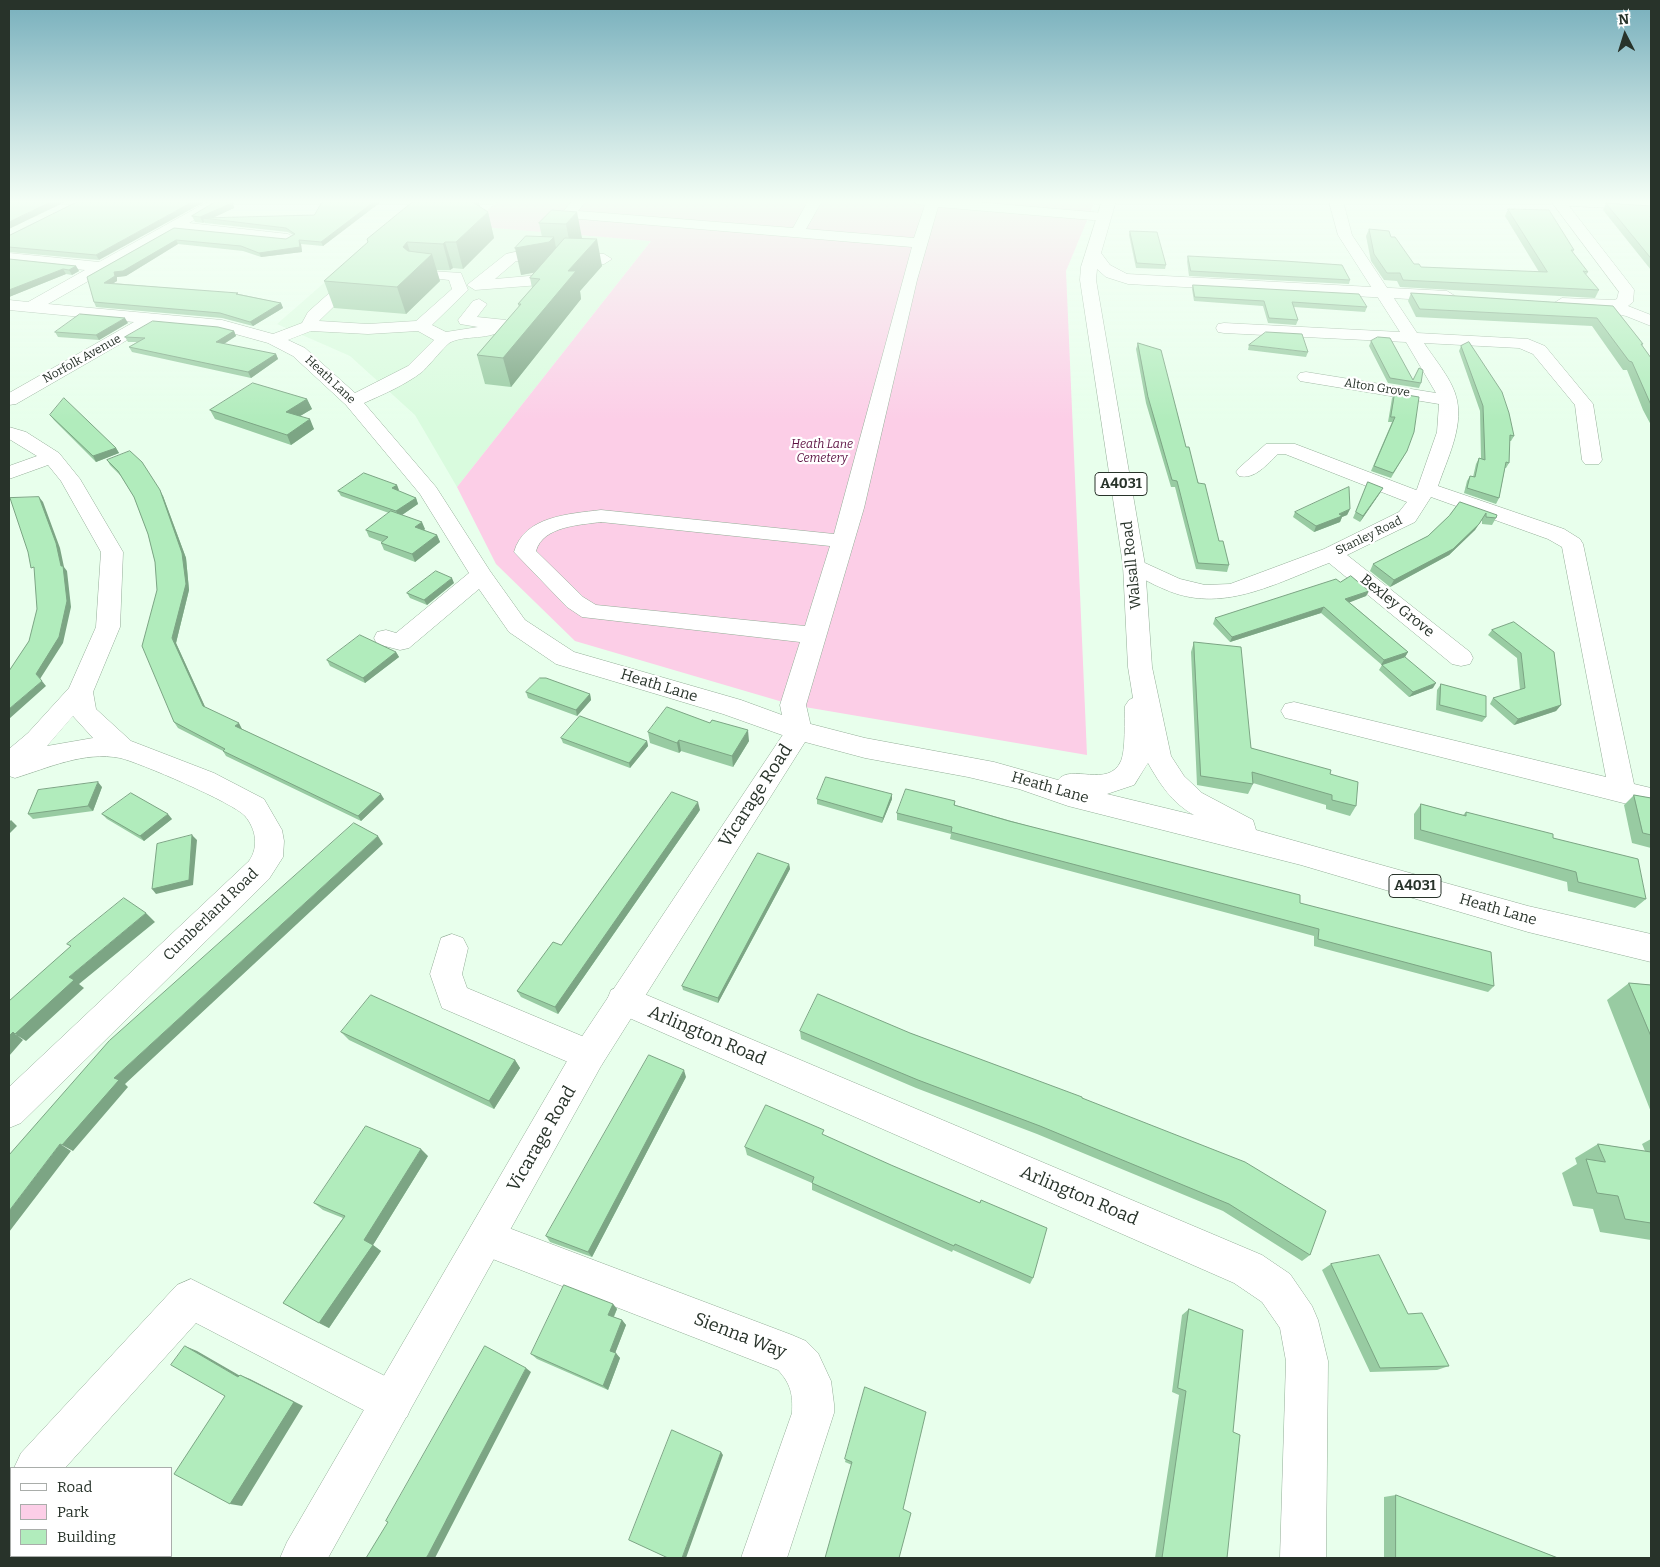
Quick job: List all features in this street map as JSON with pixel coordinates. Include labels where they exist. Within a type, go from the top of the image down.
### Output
[{"type":"street","points":[[31,307],[88,274]]},
{"type":"street","points":[[309,326],[314,315],[360,274]]},
{"type":"street","points":[[434,274],[455,276],[460,290]]},
{"type":"street","points":[[479,284],[491,274]]},
{"type":"street","points":[[799,731],[793,705],[843,541],[912,274]]},
{"type":"street","name":"Walsall Road","points":[[1088,274],[1091,302],[1134,565],[1140,667],[1158,756],[1174,783],[1192,801],[1226,820],[1302,854]]},
{"type":"street","points":[[1110,274],[1128,279]]},
{"type":"street","name":"Stanley Road","points":[[1134,565],[1173,586],[1205,592],[1233,591],[1332,554],[1407,517],[1423,494],[1447,432],[1448,400],[1442,384],[1371,274]]},
{"type":"street","points":[[1614,274],[1651,320]]},
{"type":"street","points":[[1091,302],[1101,288],[1109,282],[1128,279],[1461,297]]},
{"type":"street","points":[[421,326],[460,290],[479,284],[540,280]]},
{"type":"street","points":[[1549,302],[1615,305],[1625,302],[1626,290]]},
{"type":"street","points":[[274,339],[309,326],[368,329],[421,326],[444,338],[485,331],[499,325],[466,320],[479,304]]},
{"type":"street","name":"Heath Lane","points":[[9,305],[222,324],[274,339],[299,352],[353,401],[429,491],[481,575],[517,626],[565,658],[732,707],[799,731],[862,747],[975,768],[1040,784],[1068,795],[1302,854],[1528,918],[1651,948]]},
{"type":"street","points":[[1598,305],[1631,312],[1651,320]]},
{"type":"street","name":"Norfolk Avenue","points":[[9,400],[155,317]]},
{"type":"street","points":[[1224,328],[1522,343],[1539,350],[1584,404],[1592,460]]},
{"type":"street","points":[[353,401],[405,378],[435,350],[444,338]]},
{"type":"street","name":"Alton Grove","points":[[1306,377],[1448,400]]},
{"type":"street","points":[[9,433],[20,436],[52,458],[70,479],[112,552],[108,627],[80,692],[37,740],[9,764]]},
{"type":"street","points":[[1246,472],[1273,448],[1288,448],[1423,494],[1556,534],[1572,544],[1622,791]]},
{"type":"street","points":[[9,473],[52,458]]},
{"type":"street","points":[[814,635],[590,612],[575,602],[525,552],[525,543],[530,536],[546,528],[576,519],[601,516],[843,541]]},
{"type":"street","name":"Bexley Grove","points":[[1332,554],[1461,658]]},
{"type":"street","points":[[386,638],[400,642],[481,575]]},
{"type":"street","points":[[1040,784],[1099,786],[1124,778],[1134,761],[1140,667]]},
{"type":"street","name":"Cumberland Road","points":[[80,692],[84,712],[99,729],[122,748]]},
{"type":"street","points":[[1294,711],[1651,798]]},
{"type":"street","name":"Vicarage Road","points":[[303,1558],[589,1055],[799,731]]},
{"type":"street","name":"Cumberland Road","points":[[9,770],[47,755],[89,746],[122,748],[204,780],[254,807],[268,830],[270,841],[268,857],[259,870],[9,1111]]},
{"type":"street","points":[[1528,918],[1651,968]]},
{"type":"street","points":[[452,948],[446,974],[454,998],[589,1055]]},
{"type":"street","name":"Arlington Road","points":[[623,1000],[1248,1269],[1276,1288],[1298,1320],[1307,1361],[1303,1558]]},
{"type":"street","name":"Sienna Way","points":[[485,1238],[792,1355],[802,1365],[810,1378],[815,1395],[813,1413],[764,1558]]},
{"type":"street","points":[[37,1467],[191,1299],[392,1402]]},
{"type":"shaded area","points":[[334,274],[625,274],[457,487],[415,415],[350,356],[277,324]]},
{"type":"green space","name":"Heath Lane Cemetery","points":[[625,274],[1066,274],[1087,755],[793,705],[575,641],[496,564],[457,487]]},
{"type":"building","points":[[9,274],[50,274],[9,290]]},
{"type":"building","points":[[92,274],[115,274],[115,276],[104,283],[238,293],[236,294],[281,303],[250,322],[220,313],[94,302],[87,277]]},
{"type":"building","points":[[332,274],[411,274],[397,287],[324,281]]},
{"type":"building","points":[[533,274],[573,274],[503,358],[477,355],[540,279],[530,278]]},
{"type":"building","points":[[1246,274],[1347,274],[1350,280]]},
{"type":"building","points":[[1400,274],[1586,274],[1599,290],[1403,280]]},
{"type":"building","points":[[1193,285],[1359,294],[1367,307],[1292,302],[1298,320],[1269,318],[1264,301],[1195,297]]},
{"type":"building","points":[[1411,293],[1613,306],[1643,344],[1641,344],[1651,358],[1651,405],[1632,362],[1629,361],[1597,318],[1420,309]]},
{"type":"building","points":[[80,314],[125,318],[96,335],[55,332]]},
{"type":"building","points":[[153,321],[218,327],[234,331],[216,342],[276,354],[248,372],[129,347],[145,338],[125,337]]},
{"type":"building","points":[[1266,332],[1302,334],[1308,352],[1249,345]]},
{"type":"building","points":[[1378,337],[1390,338],[1413,380],[1419,368],[1423,370],[1421,383],[1390,378],[1371,341]]},
{"type":"building","points":[[1469,342],[1502,392],[1514,436],[1510,435],[1509,463],[1506,462],[1499,498],[1467,488],[1470,476],[1475,477],[1479,458],[1485,460],[1483,406],[1461,346]]},
{"type":"building","points":[[1138,343],[1161,350],[1186,447],[1189,447],[1198,483],[1205,484],[1219,541],[1223,541],[1229,565],[1198,563],[1177,481],[1172,480],[1148,397]]},
{"type":"building","points":[[253,383],[307,399],[286,412],[310,419],[287,435],[210,410]]},
{"type":"building","points":[[1395,393],[1419,397],[1414,432],[1407,451],[1393,473],[1374,466],[1395,417],[1391,417]]},
{"type":"building","points":[[64,398],[116,448],[93,456],[50,415]]},
{"type":"building","points":[[130,451],[142,462],[160,490],[182,553],[186,584],[172,638],[203,706],[239,723],[235,726],[381,794],[358,816],[223,751],[225,749],[174,722],[142,646],[157,590],[155,562],[148,534],[134,497],[118,471],[107,460]]},
{"type":"building","points":[[364,473],[397,485],[392,488],[416,498],[396,511],[338,491]]},
{"type":"building","points":[[1368,482],[1383,488],[1363,516],[1356,512]]},
{"type":"building","points":[[1349,487],[1350,509],[1339,514],[1342,516],[1316,526],[1295,512]]},
{"type":"building","points":[[39,497],[56,543],[61,566],[63,566],[67,601],[59,637],[36,674],[42,681],[9,709],[9,671],[29,641],[37,609],[34,567],[31,568],[28,552],[10,498]]},
{"type":"building","points":[[1460,502],[1497,515],[1496,518],[1486,517],[1486,513],[1479,524],[1453,549],[1394,580],[1373,564],[1428,536],[1449,516]]},
{"type":"building","points":[[391,511],[422,522],[415,527],[437,535],[412,554],[381,543],[388,537],[366,530]]},
{"type":"building","points":[[436,571],[452,578],[424,600],[407,593]]},
{"type":"building","points":[[1351,576],[1369,591],[1345,599],[1408,652],[1384,660],[1324,607],[1232,637],[1215,618],[1336,579],[1340,582]]},
{"type":"building","points":[[1514,622],[1554,652],[1561,705],[1518,719],[1493,698],[1525,688],[1521,653],[1492,630]]},
{"type":"building","points":[[360,635],[396,652],[363,678],[327,660]]},
{"type":"building","points":[[1194,642],[1241,647],[1251,748],[1331,770],[1330,774],[1358,782],[1356,806],[1332,800],[1332,795],[1252,772],[1253,784],[1201,776]]},
{"type":"building","points":[[1405,657],[1436,683],[1413,692],[1382,665]]},
{"type":"building","points":[[540,678],[546,678],[590,694],[576,710],[526,692]]},
{"type":"building","points":[[1441,684],[1486,696],[1486,717],[1440,705]]},
{"type":"building","points":[[667,707],[710,723],[712,720],[748,730],[732,756],[679,740],[677,743],[648,732]]},
{"type":"building","points":[[580,716],[647,741],[629,763],[561,738]]},
{"type":"building","points":[[826,777],[892,794],[883,818],[817,799]]},
{"type":"building","points":[[98,782],[88,806],[28,814],[38,790]]},
{"type":"building","points":[[906,789],[955,801],[954,805],[1009,821],[1300,895],[1300,903],[1491,952],[1494,986],[1318,939],[1319,929],[951,832],[952,827],[897,813]]},
{"type":"building","points":[[672,792],[698,802],[555,1007],[517,991],[553,942],[561,945]]},
{"type":"building","points":[[131,793],[168,814],[140,836],[102,814]]},
{"type":"building","points":[[1634,795],[1651,798],[1651,835],[1643,833]]},
{"type":"building","points":[[1421,804],[1466,816],[1466,812],[1553,834],[1553,838],[1638,859],[1646,899],[1578,882],[1576,872],[1421,830]]},
{"type":"building","points":[[354,823],[378,836],[114,1078],[119,1080],[62,1145],[60,1144],[9,1211],[9,1155],[109,1041]]},
{"type":"building","points":[[192,835],[189,880],[152,889],[157,844]]},
{"type":"building","points":[[758,853],[789,864],[718,998],[682,986]]},
{"type":"building","points":[[124,898],[146,913],[69,977],[74,980],[15,1034],[13,1032],[9,1036],[9,1001],[71,946],[67,944]]},
{"type":"building","points":[[1629,983],[1651,985],[1651,1036]]},
{"type":"building","points":[[818,994],[910,1033],[1082,1097],[1245,1162],[1326,1211],[1310,1255],[1229,1204],[1040,1126],[918,1080],[800,1031]]},
{"type":"building","points":[[371,995],[515,1060],[489,1101],[341,1032]]},
{"type":"building","points":[[649,1055],[684,1070],[588,1252],[546,1236]]},
{"type":"building","points":[[766,1105],[824,1130],[822,1134],[891,1165],[980,1203],[981,1200],[1047,1228],[1033,1278],[955,1244],[954,1246],[812,1183],[814,1177],[745,1147]]},
{"type":"building","points":[[366,1126],[421,1149],[364,1240],[373,1245],[319,1323],[283,1303],[345,1216],[314,1203]]},
{"type":"building","points":[[1598,1144],[1651,1152],[1651,1223],[1625,1219],[1618,1196],[1597,1193],[1586,1159],[1605,1162]]},
{"type":"building","points":[[1379,1255],[1408,1314],[1422,1313],[1449,1366],[1380,1368],[1331,1264]]},
{"type":"building","points":[[564,1285],[613,1304],[608,1315],[622,1320],[610,1351],[616,1353],[603,1386],[531,1354]]},
{"type":"building","points":[[1189,1309],[1243,1330],[1233,1432],[1240,1435],[1227,1558],[1162,1558],[1186,1391],[1178,1388]]},
{"type":"building","points":[[185,1346],[238,1377],[240,1375],[294,1402],[230,1504],[174,1474],[225,1396],[171,1365]]},
{"type":"building","points":[[485,1346],[526,1368],[428,1555],[426,1558],[366,1558],[388,1522],[386,1521]]},
{"type":"building","points":[[865,1387],[926,1412],[903,1509],[911,1513],[899,1558],[825,1558],[852,1462],[845,1459]]},
{"type":"building","points":[[672,1430],[721,1452],[682,1558],[668,1558],[629,1540]]},
{"type":"building","points":[[1396,1495],[1558,1558],[1396,1558]]}]
